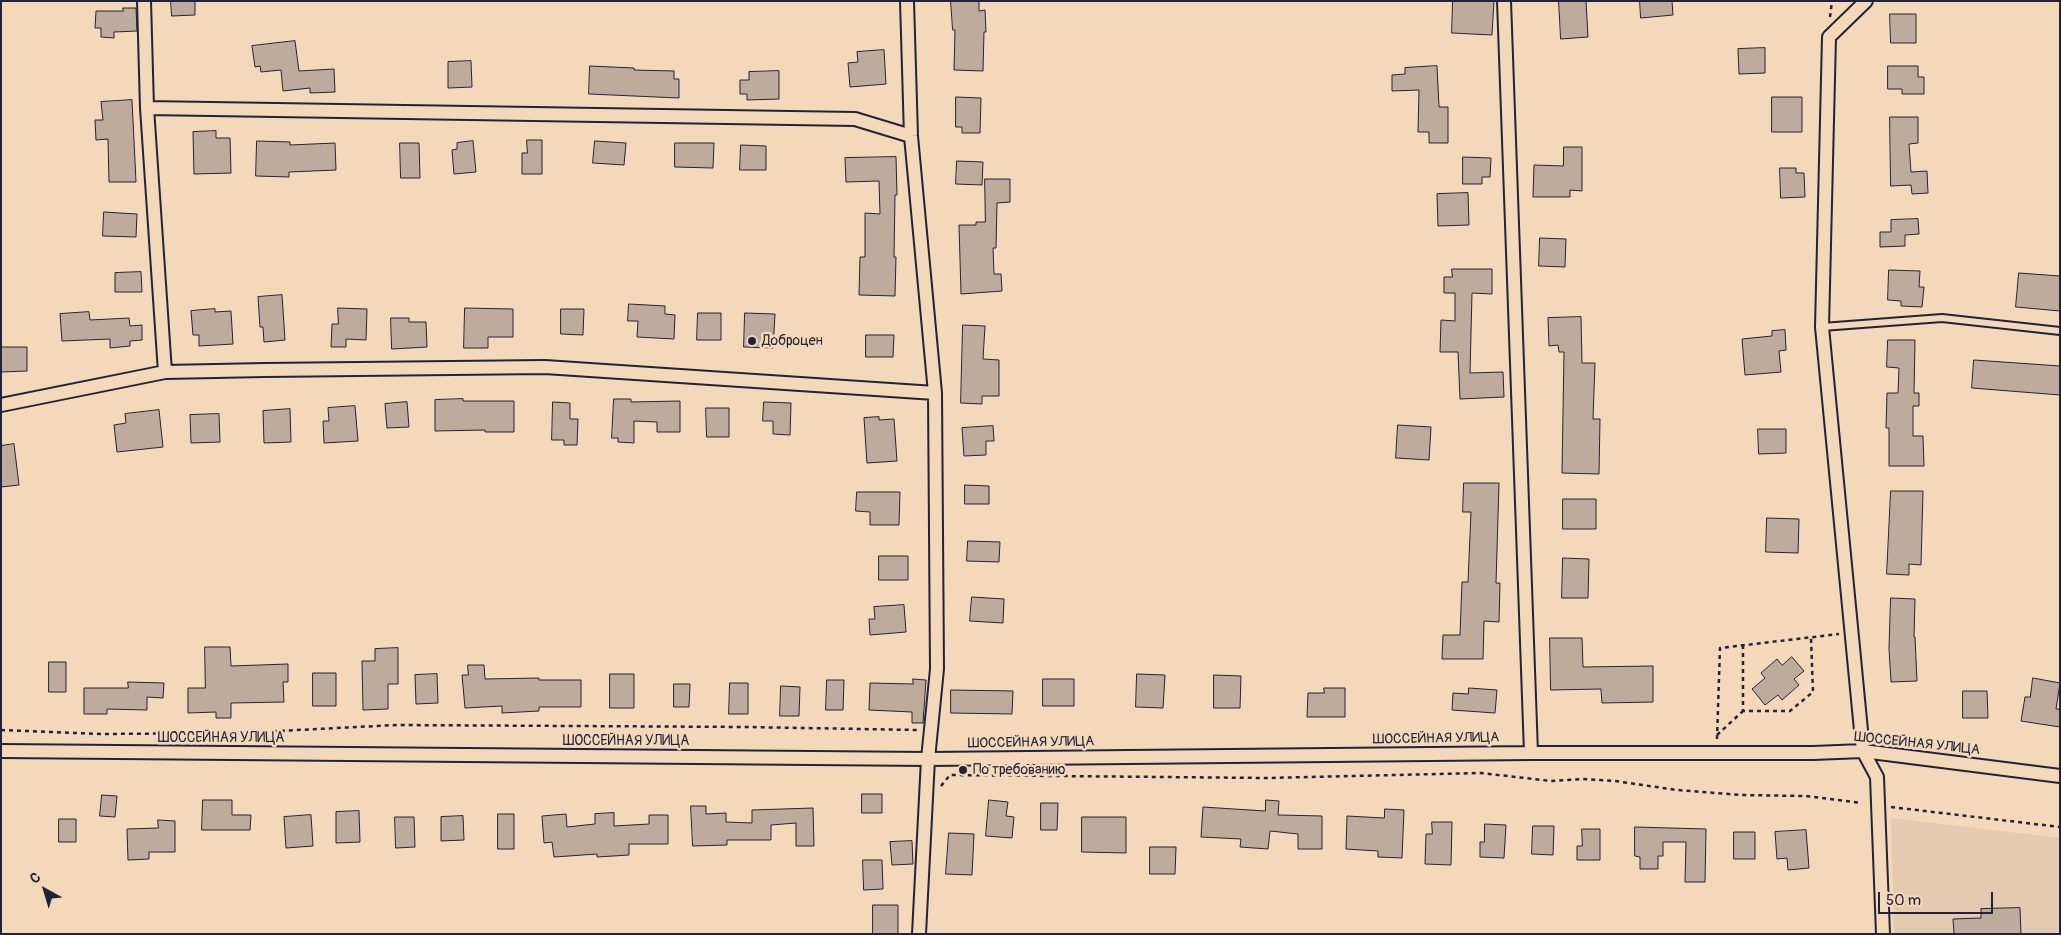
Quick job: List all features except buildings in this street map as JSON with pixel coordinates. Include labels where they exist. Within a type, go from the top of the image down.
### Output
[{"type":"street","points":[[144,1],[147,108],[165,372]]},
{"type":"street","points":[[907,1],[911,136],[935,393],[937,669],[928,759],[919,934]]},
{"type":"street","points":[[1504,1],[1531,753]]},
{"type":"street","points":[[1866,1],[1829,37],[1822,327],[1863,751],[1877,778],[1883,934]]},
{"type":"street","points":[[147,108],[855,119],[911,136]]},
{"type":"street","points":[[1,405],[165,372],[545,367],[935,393]]},
{"type":"street","name":"ШОССЕЙНАЯ УЛИЦА","points":[[1,751],[928,759],[1863,751],[2060,776]]},
{"type":"lane","points":[[1822,327],[1942,318],[2060,331]]},
{"type":"path","points":[[1717,753],[1720,648],[1852,633]]},
{"type":"path","points":[[1717,734],[1743,711],[1790,711],[1813,692],[1811,638]]},
{"type":"path","points":[[1743,645],[1743,711]]},
{"type":"path","points":[[1,730],[101,734],[239,732],[396,724],[747,727],[931,731]]},
{"type":"path","points":[[940,788],[950,775],[1267,778],[1481,773],[1551,781],[1583,779],[1615,781],[1677,790],[1741,795],[1806,796],[1862,803]]},
{"type":"path","points":[[1891,807],[2060,827]]},
{"type":"shaded area","points":[[1891,818],[2060,838],[2060,934],[1894,934]]},
{"type":"place","name":"Доброцен","points":[[752,341]]},
{"type":"place","name":"По требованию","points":[[963,770]]}]
